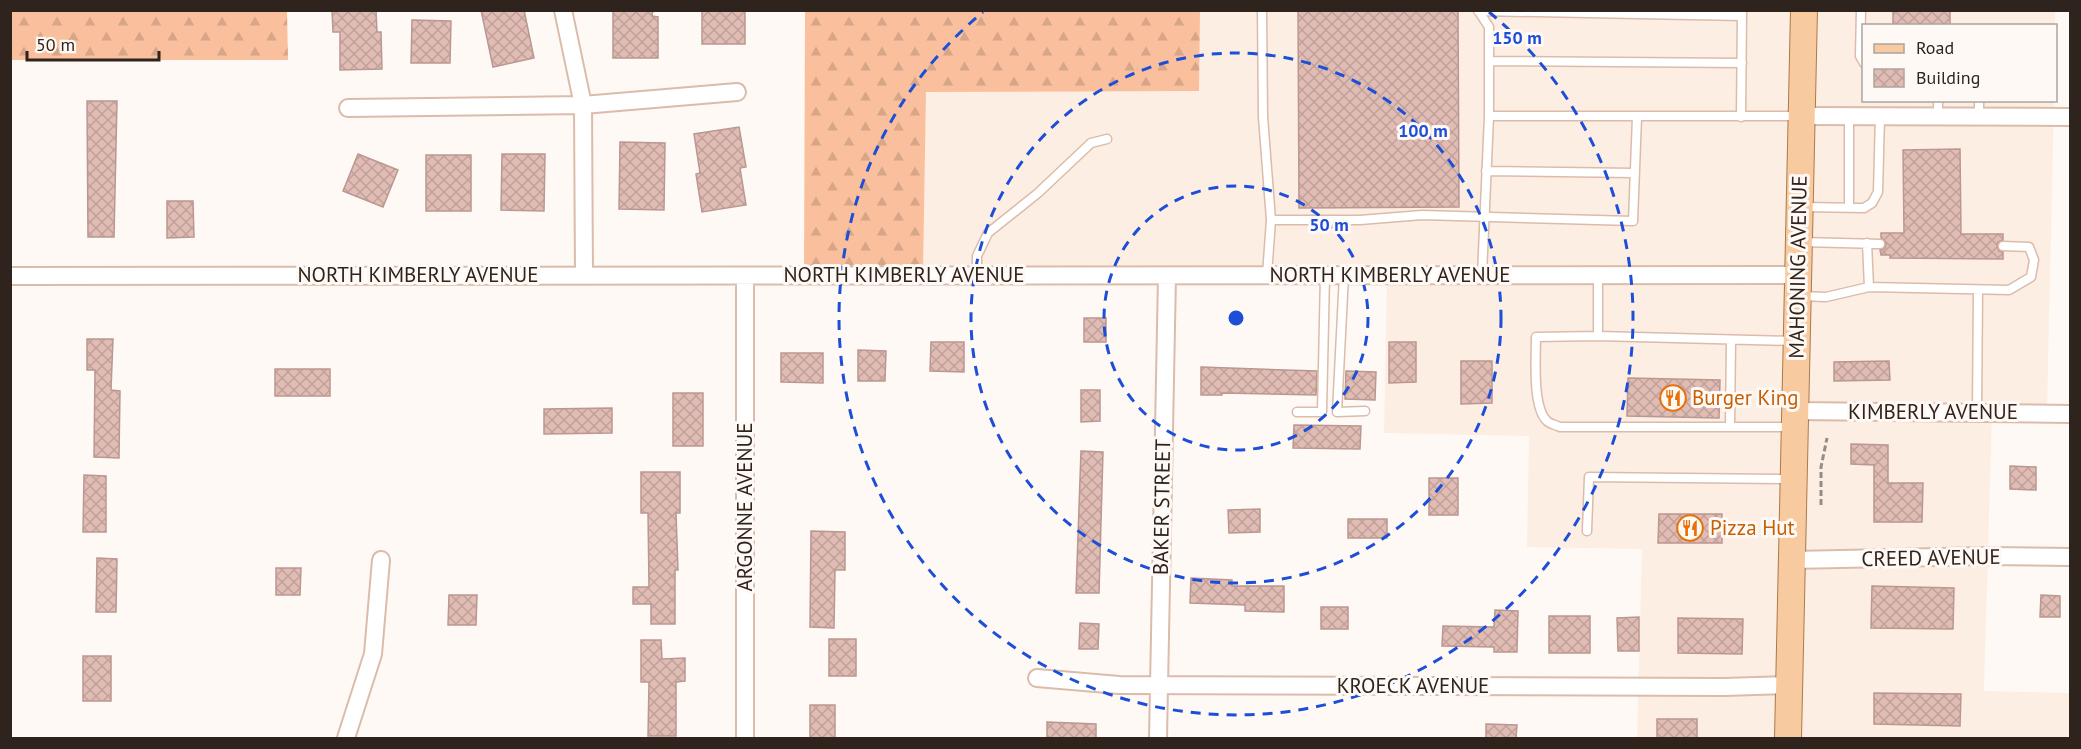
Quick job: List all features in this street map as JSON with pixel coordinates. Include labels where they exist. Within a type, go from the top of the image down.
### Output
[{"type":"main road","name":"MAHONING AVENUE","points":[[1788,738],[1804,10]]},
{"type":"street","points":[[563,10],[583,105],[584,276]]},
{"type":"street","points":[[348,108],[583,105],[737,92]]},
{"type":"street","points":[[1802,116],[1880,116],[1938,108],[2070,117]]},
{"type":"street","name":"NORTH KIMBERLY AVENUE","points":[[10,276],[1598,275],[1797,285]]},
{"type":"street","name":"ARGONNE AVENUE","points":[[745,276],[745,738]]},
{"type":"street","name":"BAKER STREET","points":[[1158,738],[1167,276]]},
{"type":"street","name":"KIMBERLY AVENUE","points":[[1795,419],[1977,412],[2070,414]]},
{"type":"street","name":"CREED AVENUE","points":[[1792,560],[1987,556],[2070,557]]},
{"type":"street","points":[[346,738],[373,654],[381,560]]},
{"type":"street","name":"KROECK AVENUE","points":[[1037,678],[1108,684],[1159,685],[1702,687],[1790,685]]},
{"type":"lane","points":[[1262,10],[1263,117],[1271,220],[1268,275]]},
{"type":"lane","points":[[1861,10],[1860,56],[1862,61]]},
{"type":"lane","points":[[1478,11],[1742,13],[1742,117]]},
{"type":"lane","points":[[1478,11],[1490,27],[1482,275]]},
{"type":"lane","points":[[1489,61],[1742,63]]},
{"type":"lane","points":[[1488,116],[1802,116]]},
{"type":"lane","points":[[1849,207],[1850,116]]},
{"type":"lane","points":[[1799,207],[1864,208],[1872,203],[1878,192],[1880,116]]},
{"type":"lane","points":[[1271,220],[1360,220],[1422,216],[1633,221],[1637,117]]},
{"type":"lane","points":[[976,275],[977,256],[988,233],[1038,193],[1091,143],[1107,139]]},
{"type":"lane","points":[[1486,171],[1634,173]]},
{"type":"lane","points":[[1798,242],[1880,243]]},
{"type":"lane","points":[[1868,243],[1869,287]]},
{"type":"lane","points":[[1797,285],[1826,297],[1869,287],[2009,290],[2031,277],[2034,260],[2029,247],[2003,246]]},
{"type":"lane","points":[[1322,412],[1324,275]]},
{"type":"lane","points":[[1337,412],[1344,275]]},
{"type":"lane","points":[[1598,275],[1599,336]]},
{"type":"lane","points":[[1977,412],[1978,290]]},
{"type":"lane","points":[[1795,419],[1730,426],[1560,427],[1547,422],[1540,409],[1536,383],[1536,337],[1599,336],[1796,342]]},
{"type":"lane","points":[[1730,426],[1731,340]]},
{"type":"lane","points":[[1297,412],[1365,411]]},
{"type":"lane","points":[[1587,531],[1589,477],[1794,479]]},
{"type":"path","points":[[1821,505],[1821,467],[1827,438]]},
{"type":"shaded area","points":[[927,11],[2055,11],[2055,24],[1862,24],[1862,102],[2054,102],[2047,413],[1992,413],[1984,691],[2070,693],[2070,738],[1637,738],[1642,549],[1527,547],[1529,436],[1384,433],[1387,275],[923,275]]},
{"type":"green space","points":[[10,11],[287,11],[288,60],[11,60]]},
{"type":"green space","points":[[805,11],[1200,11],[1199,91],[926,92],[923,275],[804,276]]},
{"type":"building","points":[[332,10],[376,10],[377,32],[381,32],[382,69],[340,70],[340,32],[333,32]]},
{"type":"building","points":[[481,10],[524,10],[534,58],[493,67]]},
{"type":"building","points":[[613,10],[653,10],[652,16],[658,17],[658,58],[613,58]]},
{"type":"building","points":[[702,10],[745,10],[745,44],[702,44]]},
{"type":"building","points":[[1298,10],[1458,10],[1459,207],[1299,208]]},
{"type":"building","points":[[1893,10],[1950,10],[1950,24],[1893,24]]},
{"type":"building","points":[[412,20],[451,21],[450,63],[411,63]]},
{"type":"building","points":[[87,101],[117,101],[114,237],[88,237]]},
{"type":"building","points":[[739,127],[746,167],[740,168],[746,205],[702,212],[696,174],[700,173],[694,134]]},
{"type":"building","points":[[620,142],[665,143],[664,210],[619,209]]},
{"type":"building","points":[[1960,149],[1961,234],[2003,234],[2003,240],[1998,242],[1997,246],[1999,251],[2003,252],[2003,259],[1890,258],[1890,255],[1881,255],[1880,250],[1885,248],[1886,244],[1881,238],[1881,233],[1904,233],[1903,150]]},
{"type":"building","points":[[358,154],[398,170],[383,207],[343,191]]},
{"type":"building","points":[[502,154],[545,154],[544,211],[501,210]]},
{"type":"building","points":[[426,155],[471,155],[471,211],[426,211]]},
{"type":"building","points":[[167,201],[193,201],[194,237],[167,238]]},
{"type":"building","points":[[1084,318],[1106,318],[1106,342],[1084,342]]},
{"type":"building","points":[[87,339],[113,339],[111,390],[120,391],[119,458],[94,457],[95,370],[87,370]]},
{"type":"building","points":[[931,342],[964,342],[964,372],[930,371]]},
{"type":"building","points":[[1389,342],[1416,342],[1416,382],[1389,383]]},
{"type":"building","points":[[858,350],[886,351],[885,381],[858,381]]},
{"type":"building","points":[[781,353],[823,353],[823,383],[781,382]]},
{"type":"building","points":[[1461,361],[1492,361],[1492,403],[1461,404]]},
{"type":"building","points":[[1889,361],[1890,380],[1834,381],[1834,362]]},
{"type":"building","points":[[1201,367],[1317,371],[1316,395],[1222,393],[1222,395],[1201,395]]},
{"type":"building","points":[[275,369],[330,369],[330,396],[275,396]]},
{"type":"building","points":[[1346,371],[1376,372],[1375,400],[1345,399]]},
{"type":"building","name":"Burger King","points":[[1628,378],[1720,380],[1719,418],[1627,416]]},
{"type":"building","points":[[1081,390],[1100,390],[1100,421],[1081,422]]},
{"type":"building","points":[[673,393],[703,393],[703,446],[673,446]]},
{"type":"building","points":[[612,408],[612,433],[544,434],[544,409]]},
{"type":"building","points":[[1294,425],[1361,426],[1360,449],[1293,448]]},
{"type":"building","points":[[1851,444],[1888,445],[1888,483],[1923,483],[1922,522],[1874,522],[1874,465],[1851,464]]},
{"type":"building","points":[[1081,451],[1103,452],[1099,593],[1076,593]]},
{"type":"building","points":[[2010,466],[2036,467],[2036,490],[2010,489]]},
{"type":"building","points":[[641,472],[680,472],[680,513],[676,513],[678,570],[675,570],[675,624],[651,624],[651,604],[633,604],[633,587],[649,587],[648,513],[641,513]]},
{"type":"building","points":[[84,475],[106,476],[106,532],[83,532]]},
{"type":"building","points":[[1429,478],[1458,478],[1458,515],[1429,515]]},
{"type":"building","points":[[1260,509],[1260,532],[1229,533],[1228,510]]},
{"type":"building","name":"Pizza Hut","points":[[1659,514],[1722,514],[1722,543],[1658,543]]},
{"type":"building","points":[[1348,519],[1387,519],[1387,538],[1348,538]]},
{"type":"building","points":[[811,531],[845,532],[845,570],[835,570],[834,628],[810,627]]},
{"type":"building","points":[[97,558],[117,559],[116,612],[96,612]]},
{"type":"building","points":[[276,568],[301,568],[300,595],[276,595]]},
{"type":"building","points":[[1191,578],[1232,580],[1232,586],[1284,586],[1284,612],[1245,611],[1245,605],[1190,603]]},
{"type":"building","points":[[1872,586],[1954,588],[1953,629],[1871,628]]},
{"type":"building","points":[[449,595],[477,595],[476,625],[448,625]]},
{"type":"building","points":[[2041,595],[2060,596],[2060,617],[2040,617]]},
{"type":"building","points":[[1321,607],[1348,607],[1348,629],[1321,629]]},
{"type":"building","points":[[1495,610],[1518,611],[1517,652],[1494,652],[1494,647],[1442,646],[1443,626],[1494,627]]},
{"type":"building","points":[[1549,616],[1590,616],[1590,653],[1549,653]]},
{"type":"building","points":[[1639,617],[1639,651],[1618,651],[1617,618]]},
{"type":"building","points":[[1678,618],[1743,619],[1742,654],[1678,653]]},
{"type":"building","points":[[1080,623],[1099,624],[1098,649],[1079,649]]},
{"type":"building","points":[[829,639],[856,639],[856,676],[829,676]]},
{"type":"building","points":[[641,640],[661,640],[662,659],[685,658],[685,681],[676,682],[676,736],[648,736],[649,682],[641,682]]},
{"type":"building","points":[[83,656],[111,656],[111,701],[83,701]]},
{"type":"building","points":[[1874,693],[1961,694],[1960,726],[1874,724]]},
{"type":"building","points":[[810,705],[835,705],[835,738],[810,738]]},
{"type":"building","points":[[1657,719],[1697,719],[1697,738],[1657,738]]},
{"type":"building","points":[[1047,722],[1096,724],[1096,738],[1047,738]]},
{"type":"building","points":[[1486,724],[1517,725],[1516,738],[1486,738]]},
{"type":"place","name":"Burger King","points":[[1673,398]]},
{"type":"place","name":"Pizza Hut","points":[[1690,528]]}]
